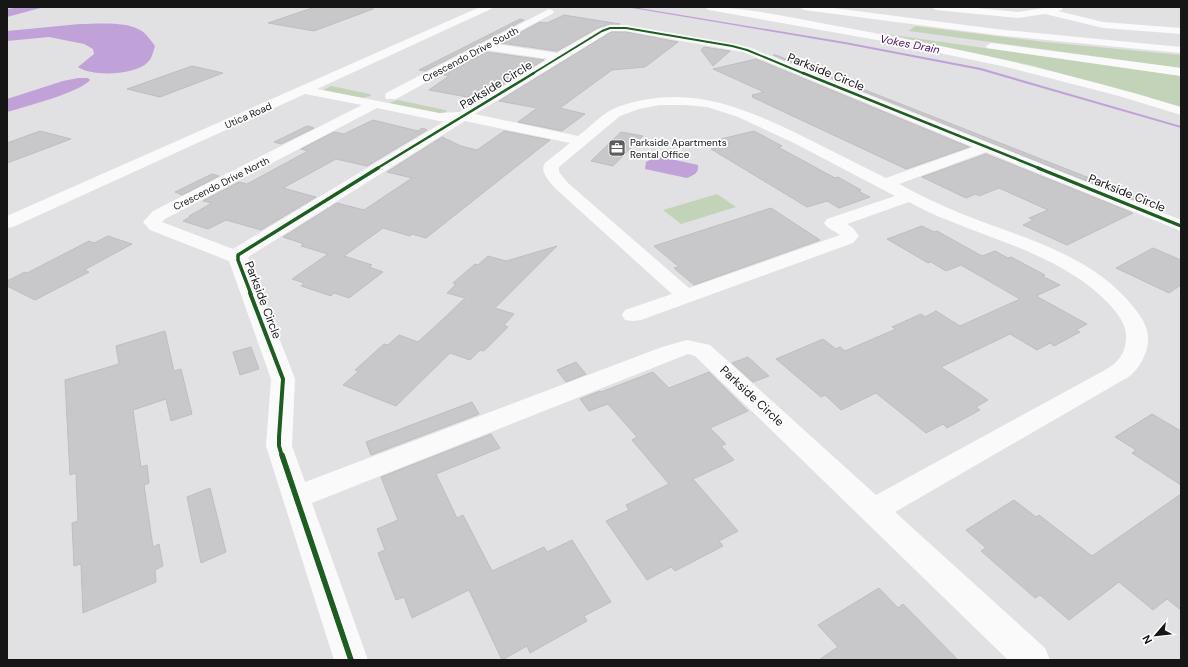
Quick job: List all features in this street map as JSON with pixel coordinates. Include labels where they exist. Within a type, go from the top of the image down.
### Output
[{"type":"main road","name":"Utica Road","points":[[7,223],[488,7]]},
{"type":"main road","points":[[709,7],[912,42],[990,58],[1078,80],[1181,112]]},
{"type":"main road","points":[[712,7],[949,40]]},
{"type":"main road","points":[[804,7],[996,32],[1181,50]]},
{"type":"main road","points":[[936,7],[1010,14],[1025,14],[1062,7]]},
{"type":"main road","points":[[1046,11],[1103,25],[1181,31]]},
{"type":"main road","name":"Crescendo Drive South","points":[[390,96],[549,12]]},
{"type":"main road","name":"Parkside Circle","points":[[351,660],[279,446],[278,424],[284,388],[283,379],[238,260],[238,255],[602,31],[616,28],[732,46],[747,50],[1181,226]]},
{"type":"main road","points":[[980,44],[1181,72]]},
{"type":"main road","points":[[484,46],[559,57]]},
{"type":"main road","name":"Parkside Circle","points":[[324,81],[456,109],[463,116]]},
{"type":"main road","name":"Parkside Circle","points":[[305,90],[439,118],[463,116],[581,141]]},
{"type":"main road","points":[[686,296],[562,186],[551,172],[551,166],[615,113],[623,109],[657,102],[685,101],[726,107],[749,116],[969,224],[1026,244],[1080,271],[1101,286],[1118,302],[1131,318],[1138,332],[1136,350],[1128,365],[1113,376],[874,510]]},
{"type":"main road","name":"Crescendo Drive North","points":[[238,255],[229,255],[221,252],[156,226],[152,222],[159,215],[375,104]]},
{"type":"main road","points":[[885,184],[986,147]]},
{"type":"main road","points":[[633,315],[848,239],[850,236],[847,232],[832,223],[911,196]]},
{"type":"main road","name":"Parkside Circle","points":[[296,497],[670,352],[687,347],[702,350],[1033,660]]},
{"type":"green space","points":[[915,26],[1045,42],[1181,55],[1181,68],[909,31]]},
{"type":"green space","points":[[886,34],[1181,76],[1181,108],[1034,66]]},
{"type":"green space","points":[[331,86],[370,94],[371,96],[362,98],[323,90]]},
{"type":"green space","points":[[398,100],[447,111],[442,114],[389,103]]},
{"type":"green space","points":[[717,194],[736,207],[681,224],[663,210]]},
{"type":"shaded area","points":[[44,7],[7,17],[7,9]]},
{"type":"shaded area","points":[[80,24],[119,24],[134,27],[142,31],[155,46],[149,61],[141,67],[123,72],[93,72],[78,67],[94,54],[93,49],[84,44],[49,37],[7,41],[7,31]]},
{"type":"shaded area","points":[[88,78],[90,80],[85,85],[64,94],[7,112],[7,99],[63,81]]},
{"type":"shaded area","points":[[657,156],[698,165],[698,170],[694,175],[687,178],[645,169],[646,162]]},
{"type":"building","points":[[315,7],[373,7],[373,9],[314,31],[268,23]]},
{"type":"building","points":[[564,15],[620,24],[610,24],[598,28],[557,51],[501,43],[540,22],[547,23]]},
{"type":"building","points":[[520,19],[524,20],[425,71],[419,70]]},
{"type":"building","points":[[611,32],[626,32],[678,42],[645,67],[612,70],[560,108],[585,114],[562,131],[518,122],[537,108],[499,101]]},
{"type":"building","points":[[704,47],[730,51],[713,66],[701,50]]},
{"type":"building","points":[[486,52],[544,60],[478,99],[429,90],[449,76],[444,75]]},
{"type":"building","points":[[773,55],[776,55],[1153,203],[1149,206]]},
{"type":"building","points":[[756,59],[969,147],[906,169],[752,97],[754,96],[752,95],[764,92],[713,69]]},
{"type":"building","points":[[192,66],[223,73],[160,97],[127,89]]},
{"type":"building","points":[[373,120],[418,131],[422,128],[427,130],[367,166],[336,159],[283,188],[316,197],[261,230],[226,220],[208,229],[183,221],[212,203],[203,201],[239,182],[247,184],[308,151],[301,149],[334,132],[344,134]]},
{"type":"building","points":[[307,126],[314,128],[281,144],[274,142]]},
{"type":"building","points":[[40,131],[71,139],[7,163],[7,143]]},
{"type":"building","points":[[504,131],[550,140],[426,238],[412,234],[410,236],[383,228],[344,256],[372,265],[369,267],[383,272],[349,298],[334,293],[331,296],[301,286],[304,283],[292,279],[328,254],[301,246],[304,244],[283,237],[337,203],[364,210],[412,178],[387,172],[442,137],[461,146],[477,150]]},
{"type":"building","points":[[754,131],[782,146],[778,147],[835,178],[838,177],[861,190],[858,191],[870,197],[839,208],[827,201],[807,207],[711,149],[730,144],[721,139]]},
{"type":"building","points":[[621,132],[643,136],[613,166],[591,161]]},
{"type":"building","points":[[986,154],[1133,213],[1067,245],[1023,225],[1033,220],[1029,218],[1048,210],[999,188],[979,196],[976,194],[966,198],[922,177]]},
{"type":"building","points":[[212,174],[219,176],[182,195],[175,192]]},
{"type":"building","points":[[771,208],[820,240],[694,285],[674,268],[679,267],[654,246]]},
{"type":"building","points":[[922,226],[934,232],[937,231],[982,256],[995,251],[1008,258],[1011,257],[1045,275],[1042,276],[1060,285],[1036,296],[1087,324],[1076,330],[1080,332],[1054,346],[1050,343],[1037,350],[1010,334],[941,367],[988,400],[976,407],[980,410],[947,428],[943,424],[926,433],[876,393],[841,410],[825,395],[821,397],[776,359],[823,339],[836,349],[840,347],[845,351],[896,329],[892,327],[921,314],[925,317],[936,311],[960,326],[1020,299],[961,265],[946,271],[931,262],[928,263],[887,239]]},
{"type":"building","points":[[108,236],[132,244],[84,270],[89,272],[35,300],[7,286],[7,281],[25,272],[27,273],[89,241],[94,243]]},
{"type":"building","points":[[557,246],[495,308],[514,314],[504,325],[508,327],[484,351],[480,350],[470,360],[450,353],[396,406],[343,385],[359,371],[355,370],[384,344],[388,345],[399,335],[418,342],[442,320],[465,298],[447,293],[456,284],[453,283],[475,264],[478,265],[488,256],[506,261]]},
{"type":"building","points":[[1153,248],[1181,260],[1181,285],[1169,293],[1116,268]]},
{"type":"building","points":[[165,331],[174,371],[181,369],[192,414],[171,421],[166,399],[133,410],[141,467],[147,465],[149,483],[144,485],[153,547],[159,544],[163,566],[155,570],[156,582],[83,613],[81,564],[74,566],[72,523],[78,521],[76,473],[70,475],[65,380],[119,364],[116,346]]},
{"type":"building","points":[[251,347],[259,369],[240,375],[233,352]]},
{"type":"building","points":[[748,357],[769,376],[753,382],[732,363]]},
{"type":"building","points":[[576,362],[586,374],[566,382],[557,370]]},
{"type":"building","points":[[653,372],[669,388],[709,372],[748,411],[710,428],[726,444],[721,446],[734,460],[693,479],[738,531],[719,541],[723,546],[675,571],[671,567],[647,580],[606,521],[629,510],[626,505],[669,484],[632,440],[637,437],[608,404],[589,411],[580,399]]},
{"type":"building","points":[[472,402],[479,414],[371,455],[366,442]]},
{"type":"building","points":[[1152,414],[1181,431],[1181,485],[1132,453],[1136,450],[1115,437]]},
{"type":"building","points":[[491,434],[500,448],[436,474],[457,518],[463,515],[492,571],[544,547],[547,552],[572,540],[611,602],[584,616],[587,621],[530,653],[527,646],[502,660],[469,590],[412,618],[404,597],[396,600],[378,553],[385,550],[377,529],[398,520],[381,477]]},
{"type":"building","points":[[210,488],[226,552],[201,563],[187,497]]},
{"type":"building","points":[[1181,494],[1181,610],[1167,599],[1153,610],[1119,582],[1069,620],[1040,595],[1035,598],[981,551],[986,548],[966,530],[1014,500],[1036,517],[1039,515],[1092,556]]},
{"type":"building","points":[[879,588],[898,608],[903,604],[958,660],[819,660],[838,647],[818,625]]},
{"type":"waterway","name":"Vokes Drain","points":[[628,7],[845,43],[981,69],[1181,127]]},
{"type":"cycle path","points":[[351,660],[279,446],[283,379],[238,260],[238,255],[602,31],[610,28],[626,28],[732,46],[747,50],[1181,226]]},
{"type":"place","name":"Parkside Apartments Rental Office","points":[[617,148]]}]
